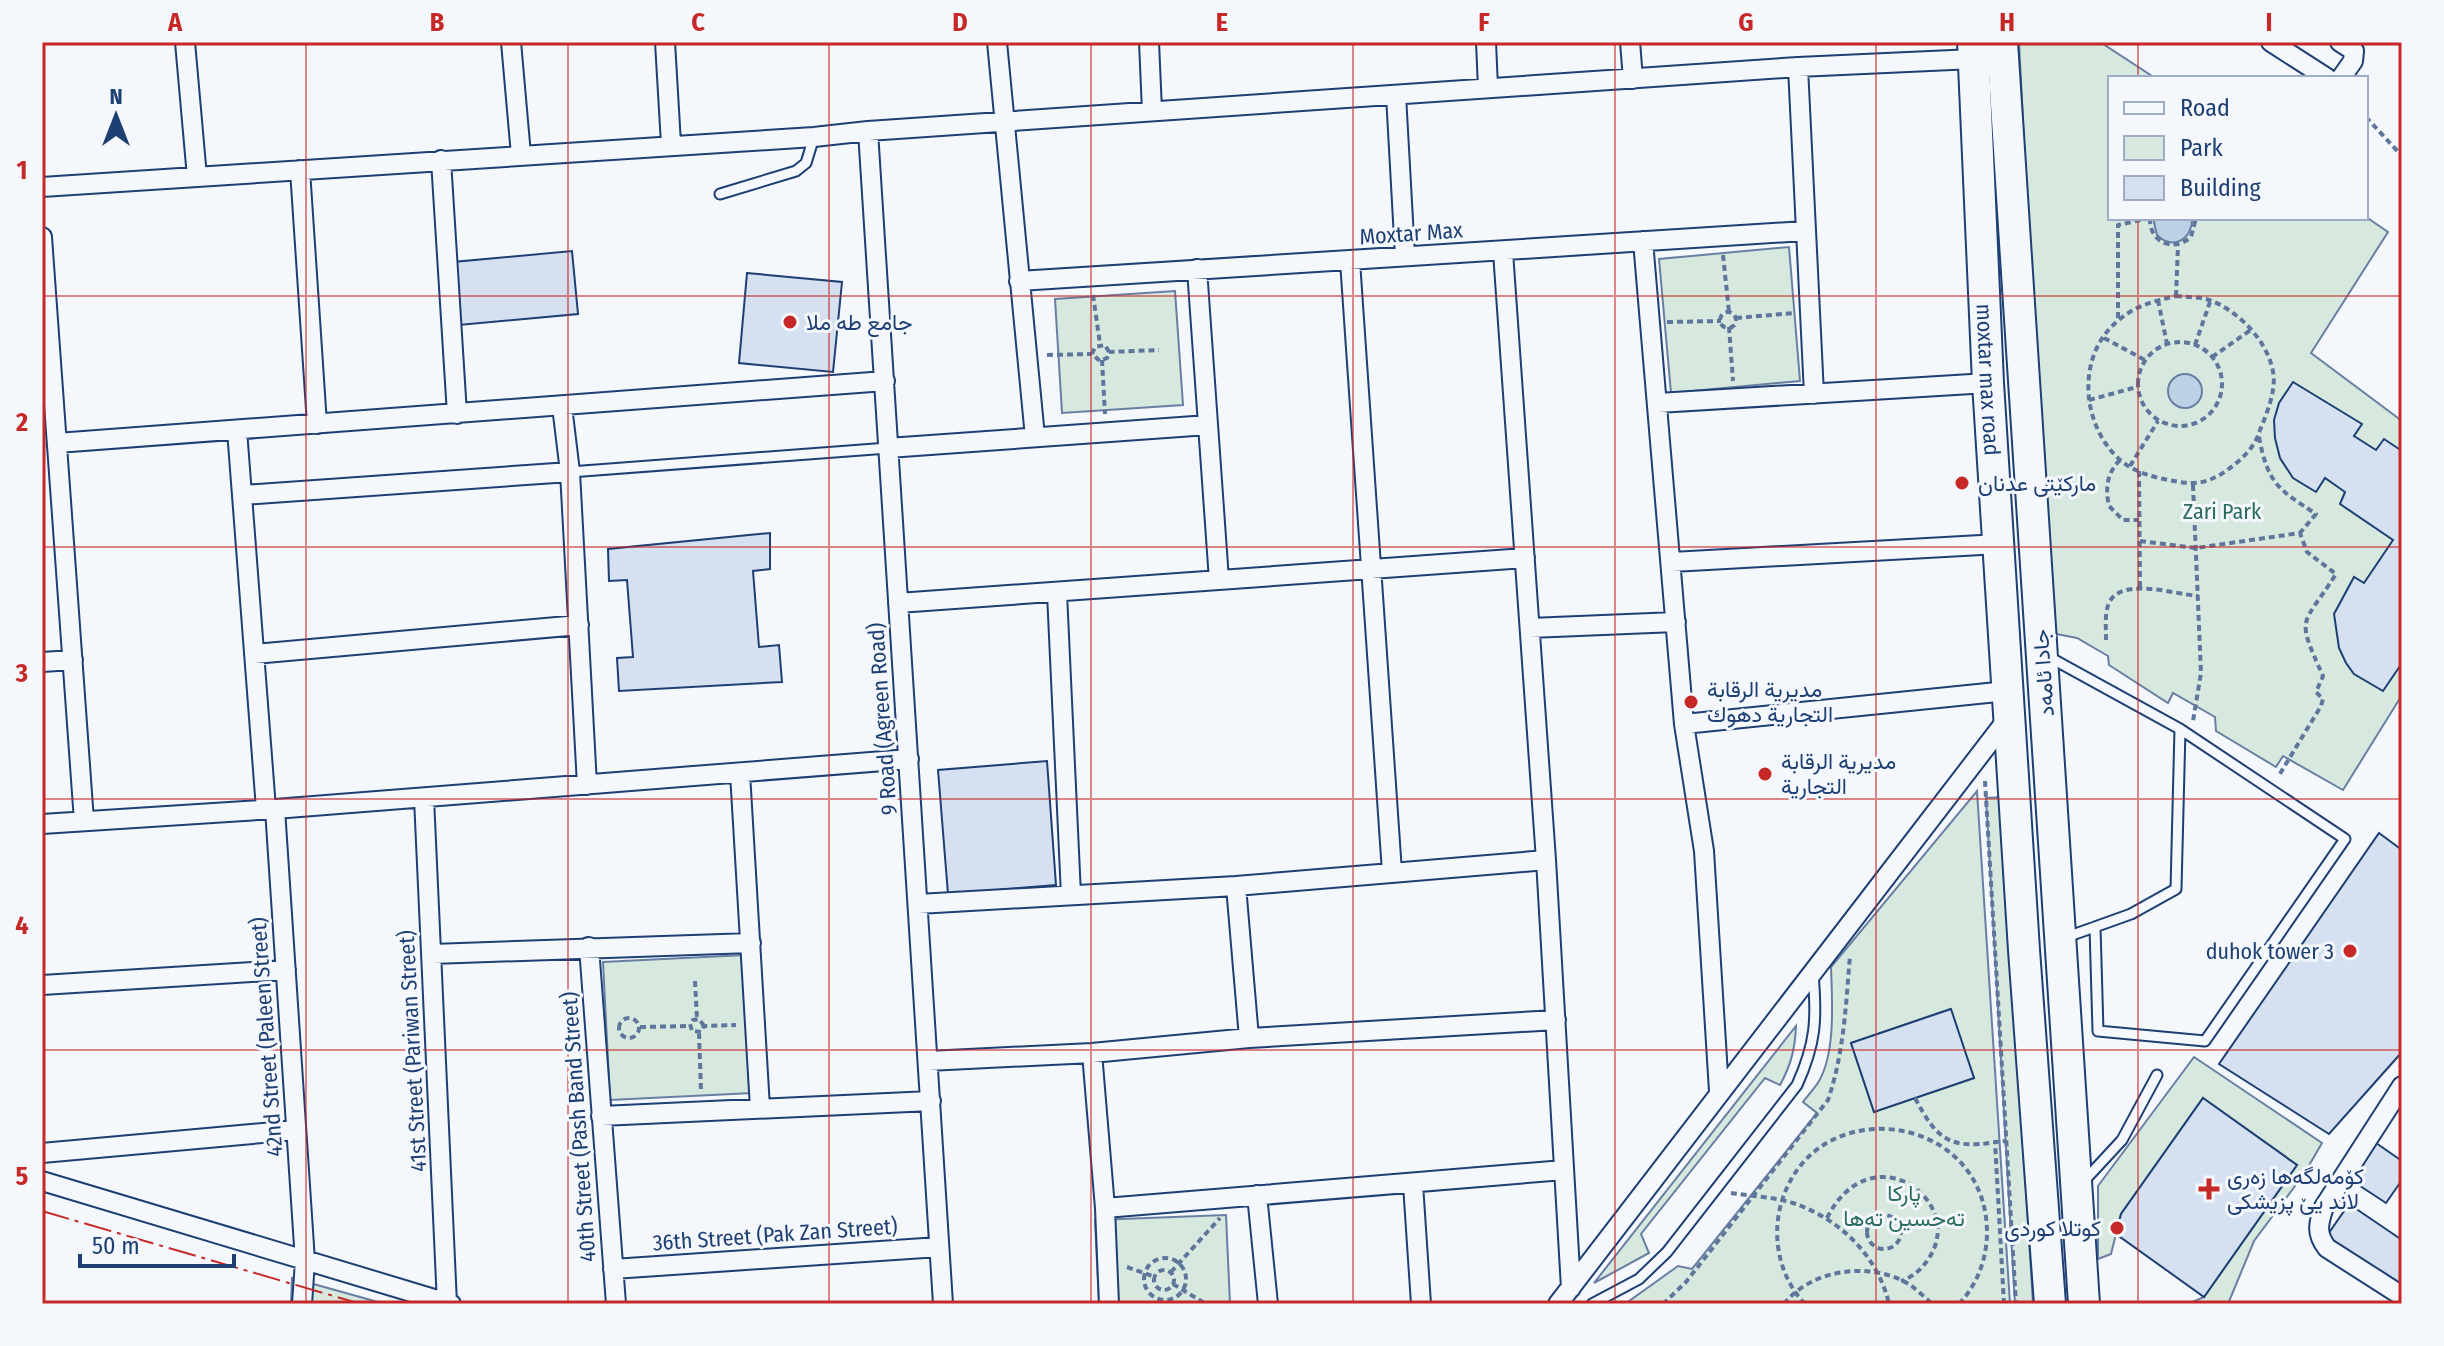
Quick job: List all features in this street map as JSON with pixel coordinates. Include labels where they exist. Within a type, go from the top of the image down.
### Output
[{"type":"main road","name":"جادا ئامەد","points":[[2002,42],[2084,1304]]},
{"type":"main road","name":"moxtar max road","points":[[1973,50],[1988,383],[2008,704]]},
{"type":"main road","name":"جادا ئامەد","points":[[2008,704],[2050,1304]]},
{"type":"street","points":[[185,42],[197,177]]},
{"type":"street","points":[[511,42],[521,155]]},
{"type":"street","points":[[665,42],[671,144]]},
{"type":"street","points":[[997,42],[1035,437]]},
{"type":"street","points":[[1149,42],[1152,111]]},
{"type":"street","points":[[1486,42],[1488,88]]},
{"type":"street","points":[[1630,42],[1633,79]]},
{"type":"street","points":[[2271,42],[2324,76]]},
{"type":"street","points":[[2340,42],[2354,51],[2353,61],[2342,76]]},
{"type":"street","points":[[42,187],[1633,79],[1973,50]]},
{"type":"street","points":[[1798,67],[1814,394]]},
{"type":"street","points":[[1396,95],[1405,256]]},
{"type":"street","name":"9 Road (Agreen Road)","points":[[868,131],[943,1304]]},
{"type":"street","points":[[441,160],[457,414]]},
{"type":"street","points":[[300,170],[317,424]]},
{"type":"street","name":"Moxtar Max","points":[[1019,281],[1805,231]]},
{"type":"street","points":[[42,237],[84,821]]},
{"type":"street","points":[[1643,241],[1684,724],[1704,851],[1719,1091]]},
{"type":"street","points":[[1503,252],[1546,860],[1571,1288]]},
{"type":"street","points":[[1350,261],[1392,872]]},
{"type":"street","points":[[1197,269],[1219,580]]},
{"type":"street","points":[[57,443],[885,381]]},
{"type":"street","points":[[1658,403],[1988,383]]},
{"type":"street","points":[[562,406],[570,472],[587,785]]},
{"type":"street","points":[[888,448],[1208,425]]},
{"type":"street","name":"42nd Street (Paleen Street)","points":[[237,430],[254,654],[286,970],[305,1261],[302,1304]]},
{"type":"street","points":[[242,495],[570,472]]},
{"type":"street","points":[[1672,562],[1999,544]]},
{"type":"street","points":[[898,603],[1525,558]]},
{"type":"street","points":[[1057,593],[1071,895]]},
{"type":"street","points":[[1530,628],[1676,622]]},
{"type":"street","points":[[254,654],[579,625]]},
{"type":"street","points":[[42,662],[73,660]]},
{"type":"street","points":[[1684,724],[2008,704]]},
{"type":"street","points":[[1558,1304],[1719,1091],[1813,974],[2008,704]]},
{"type":"street","points":[[42,824],[424,798],[909,759]]},
{"type":"street","points":[[740,773],[760,1108]]},
{"type":"street","name":"41st Street (Pariwan Street)","points":[[424,798],[449,1304]]},
{"type":"street","points":[[918,904],[1236,886],[1546,860]]},
{"type":"street","points":[[1236,886],[1249,1038]]},
{"type":"street","points":[[432,954],[751,943]]},
{"type":"street","name":"40th Street (Pash Band Street)","points":[[589,947],[616,1304]]},
{"type":"street","points":[[42,985],[286,970]]},
{"type":"street","points":[[928,1061],[1092,1053],[1249,1038],[1556,1020]]},
{"type":"street","points":[[1092,1053],[1105,1208],[1109,1304]]},
{"type":"street","points":[[2402,1086],[2324,1207],[2318,1224],[2320,1239],[2327,1248],[2402,1296]]},
{"type":"street","points":[[601,1116],[931,1101]]},
{"type":"street","points":[[42,1153],[296,1130]]},
{"type":"street","points":[[1105,1208],[1564,1170]]},
{"type":"street","points":[[42,1181],[449,1304]]},
{"type":"street","points":[[1413,1184],[1421,1304]]},
{"type":"street","points":[[1248,1196],[1268,1304]]},
{"type":"street","name":"36th Street (Pak Zan Street)","points":[[613,1269],[939,1247]]},
{"type":"lane","points":[[720,194],[796,171],[806,163],[814,137]]},
{"type":"lane","points":[[570,472],[888,448]]},
{"type":"lane","points":[[2042,653],[2190,735],[2345,839],[2205,1041],[2098,1031],[2095,927]]},
{"type":"lane","points":[[2060,939],[2131,914],[2176,889],[2180,729]]},
{"type":"lane","points":[[1592,1304],[1639,1279],[1667,1252],[1797,1085],[1811,1055],[1816,1012],[1813,974]]},
{"type":"lane","points":[[2077,1190],[2122,1140],[2157,1075]]},
{"type":"path","points":[[2368,119],[2402,156]]},
{"type":"path","points":[[2118,320],[2118,225],[2141,220]]},
{"type":"path","points":[[2150,220],[2157,239],[2163,244],[2178,245],[2191,237],[2195,220]]},
{"type":"path","points":[[1721,236],[1729,312]]},
{"type":"path","points":[[2176,296],[2178,245]]},
{"type":"path","points":[[1090,275],[1100,344]]},
{"type":"path","points":[[2176,296],[2210,301],[2234,312],[2252,329],[2269,359],[2274,388],[2256,444],[2235,465],[2217,477],[2193,485],[2147,476],[2120,460],[2100,435],[2089,400],[2088,374],[2098,345],[2118,320],[2145,303],[2158,300],[2176,296]]},
{"type":"path","points":[[2158,300],[2167,344]]},
{"type":"path","points":[[2195,345],[2210,301]]},
{"type":"path","points":[[1729,312],[1723,314],[1721,321],[1729,327]]},
{"type":"path","points":[[1729,312],[1736,320],[1729,327],[1735,399]]},
{"type":"path","points":[[1736,318],[1811,312]]},
{"type":"path","points":[[1650,322],[1721,321]]},
{"type":"path","points":[[2212,357],[2252,329]]},
{"type":"path","points":[[2104,338],[2145,360]]},
{"type":"path","points":[[2181,342],[2195,345],[2212,357],[2221,375],[2222,389],[2218,402],[2210,414],[2199,422],[2172,426],[2158,421],[2140,400],[2137,387],[2145,360],[2167,344],[2181,342]]},
{"type":"path","points":[[1100,344],[1105,345],[1109,352]]},
{"type":"path","points":[[1092,354],[1100,344]]},
{"type":"path","points":[[1106,432],[1102,360],[1109,352],[1159,350]]},
{"type":"path","points":[[1027,356],[1092,354],[1102,360]]},
{"type":"path","points":[[2089,400],[2137,387]]},
{"type":"path","points":[[2130,466],[2158,421]]},
{"type":"path","points":[[2140,541],[2196,548],[2300,533],[2316,514],[2277,486],[2266,465],[2259,436]]},
{"type":"path","points":[[2120,460],[2109,476],[2109,506],[2123,520],[2140,520]]},
{"type":"path","points":[[2139,471],[2140,588]]},
{"type":"path","points":[[2190,735],[2201,673],[2193,485]]},
{"type":"path","points":[[2270,789],[2323,699],[2316,692],[2323,676],[2303,631],[2308,613],[2336,574],[2307,552],[2300,533]]},
{"type":"path","points":[[2106,640],[2106,609],[2112,596],[2119,591],[2140,588],[2198,596]]},
{"type":"path","points":[[1975,787],[1984,774],[2016,1304]]},
{"type":"path","points":[[1663,1304],[1686,1282],[1755,1197],[1828,1100],[1840,1058],[1850,953]]},
{"type":"path","points":[[695,981],[697,1019]]},
{"type":"path","points":[[626,1018],[636,1020],[640,1027],[637,1035],[631,1038],[622,1035],[619,1029],[626,1018]]},
{"type":"path","points":[[697,1019],[704,1026]]},
{"type":"path","points":[[690,1026],[697,1019]]},
{"type":"path","points":[[704,1026],[756,1024]]},
{"type":"path","points":[[640,1027],[690,1026]]},
{"type":"path","points":[[690,1026],[692,1031],[699,1033]]},
{"type":"path","points":[[701,1091],[699,1033],[704,1026]]},
{"type":"path","points":[[1915,1098],[1928,1122],[1942,1138],[1959,1145],[2007,1141]]},
{"type":"path","points":[[1805,1304],[1794,1292],[1779,1257],[1776,1222],[1786,1188],[1805,1159],[1834,1138],[1868,1128],[1903,1129],[1936,1142],[1960,1161],[1977,1186],[1986,1216],[1987,1247],[1978,1276],[1959,1304]]},
{"type":"path","points":[[1936,1142],[1942,1138]]},
{"type":"path","points":[[1995,1142],[2004,1304]]},
{"type":"path","points":[[1827,1218],[1846,1190],[1861,1180],[1879,1176],[1897,1178],[1914,1186],[1927,1199],[1935,1216],[1937,1234],[1933,1252],[1923,1268],[1901,1281]]},
{"type":"path","points":[[1717,1190],[1792,1203],[1827,1218],[1863,1249],[1885,1285],[1889,1304]]},
{"type":"path","points":[[1171,1272],[1248,1196]]},
{"type":"path","points":[[1863,1249],[1873,1245],[1883,1249],[1898,1242],[1901,1231],[1896,1221],[1887,1216],[1872,1220],[1867,1230],[1873,1245]]},
{"type":"path","points":[[1168,1258],[1179,1263],[1187,1278],[1183,1290],[1171,1299],[1156,1298],[1147,1291],[1144,1273],[1150,1263],[1168,1258]]},
{"type":"path","points":[[1124,1266],[1155,1277]]},
{"type":"path","points":[[1155,1277],[1161,1270],[1171,1272]]},
{"type":"path","points":[[1784,1304],[1794,1292],[1818,1279],[1849,1271],[1877,1272],[1901,1281],[1911,1285],[1932,1304]]},
{"type":"path","points":[[1155,1277],[1157,1286],[1163,1290],[1173,1284],[1171,1272]]},
{"type":"path","points":[[1173,1284],[1206,1304]]},
{"type":"green space","name":"Zari Park","points":[[2019,42],[2100,42],[2152,76],[2108,76],[2108,220],[2368,218],[2388,232],[2311,353],[2402,421],[2402,695],[2343,790],[2283,756],[2276,767],[2216,731],[2215,717],[2173,693],[2168,703],[2109,665],[2108,656],[2077,638],[2051,633],[2048,622]]},
{"type":"green space","points":[[1789,247],[1800,381],[1671,393],[1659,259]]},
{"type":"green space","points":[[1175,291],[1183,405],[1062,413],[1055,299]]},
{"type":"green space","name":"پارکا تەحسین تەها","points":[[1977,791],[2010,1304],[1625,1304],[1678,1266],[1692,1269],[1817,1113],[1803,1102],[1819,1081],[1828,1055],[1832,1025],[1831,967]],"holes":[[[1950,1009],[1974,1078],[1874,1112],[1851,1043]]]},
{"type":"green space","points":[[2002,797],[2033,1304],[2015,1304],[1986,798]]},
{"type":"green space","points":[[745,955],[752,1093],[610,1100],[603,962]]},
{"type":"green space","points":[[1796,1026],[1792,1057],[1780,1085],[1765,1078],[1641,1234],[1649,1253],[1594,1283]]},
{"type":"green space","points":[[2194,1057],[2322,1143],[2304,1174],[2254,1241],[2228,1304],[2188,1304],[2204,1297],[2297,1165],[2203,1098],[2121,1214],[2111,1254],[2098,1259],[2098,1186]]},
{"type":"green space","points":[[1226,1215],[1230,1304],[1099,1304],[1095,1220]]},
{"type":"green space","points":[[292,1278],[385,1304],[291,1304]]},
{"type":"water","points":[[2153,220],[2192,220],[2189,232],[2181,240],[2169,242],[2157,235]]},
{"type":"water","points":[[2185,374],[2197,379],[2202,391],[2197,403],[2185,408],[2173,403],[2168,391],[2173,379]]},
{"type":"building","points":[[572,251],[578,314],[459,325],[453,262]]},
{"type":"building","name":"جامع طه ملا","points":[[747,273],[842,282],[833,372],[739,363]]},
{"type":"building","points":[[2293,382],[2362,424],[2354,436],[2376,450],[2384,439],[2402,451],[2402,663],[2383,691],[2354,674],[2346,663],[2339,648],[2334,614],[2354,577],[2364,583],[2393,540],[2340,504],[2345,492],[2325,478],[2316,492],[2293,478],[2280,458],[2274,420],[2279,403]]},
{"type":"building","points":[[770,533],[770,569],[753,571],[759,647],[779,645],[782,682],[619,691],[617,658],[633,657],[627,580],[609,581],[608,549]]},
{"type":"building","points":[[1047,761],[1056,885],[948,894],[938,770]]},
{"type":"building","name":"duhok tower 3","points":[[2379,833],[2402,850],[2402,1052],[2329,1134],[2219,1064]]},
{"type":"building","points":[[1951,1009],[1974,1078],[1874,1112],[1851,1043]]},
{"type":"building","name":"کۆمه‌لگه‌ها زه‌ری لاند یێ پزیشکی","points":[[2203,1098],[2297,1165],[2204,1297],[2116,1234],[2121,1214]]},
{"type":"building","points":[[2376,1143],[2402,1161],[2402,1180],[2386,1203],[2351,1180]]},
{"type":"building","points":[[2349,1204],[2402,1240],[2402,1294],[2324,1240]]},
{"type":"power","points":[[42,1211],[361,1304]]},
{"type":"place","name":"جامع طه ملا","points":[[790,322]]},
{"type":"place","name":"مارکێتی عدنان","points":[[1962,483]]},
{"type":"place","name":"مديرية الرقابة التجارية دهوك","points":[[1691,702]]},
{"type":"place","name":"مديرية الرقابة التجارية","points":[[1765,774]]},
{"type":"place","name":"duhok tower 3","points":[[2350,951]]},
{"type":"place","name":"کۆمه‌لگه‌ها زه‌ری لاند یێ پزیشکی","points":[[2209,1189]]},
{"type":"place","name":"كوتلا كوردی","points":[[2117,1228]]}]
